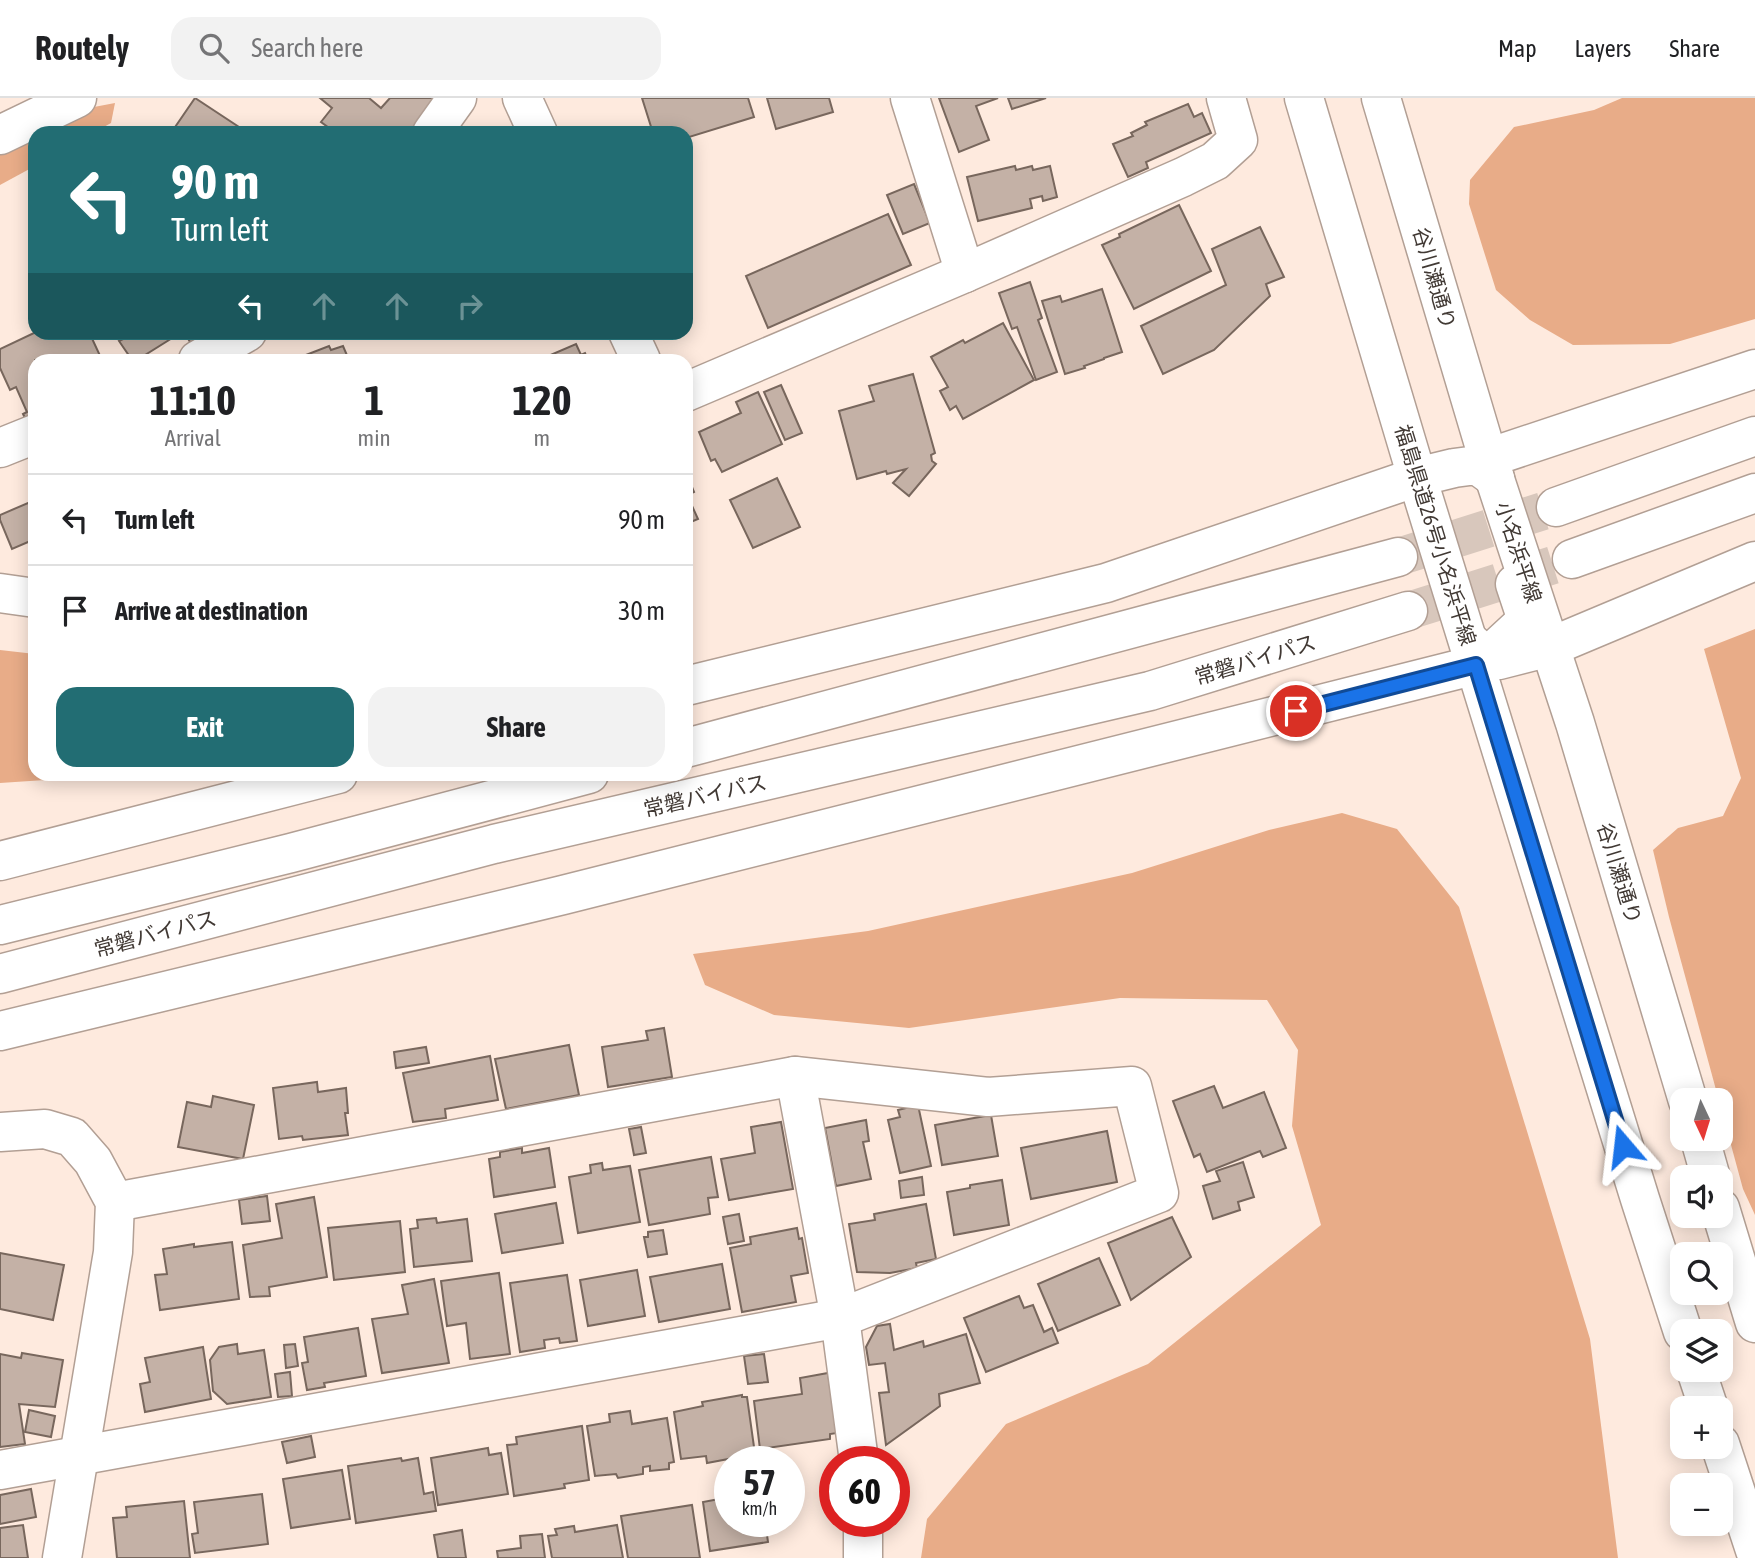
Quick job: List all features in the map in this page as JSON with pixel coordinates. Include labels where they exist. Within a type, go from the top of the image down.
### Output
[{"type":"main road","points":[[0,135],[77,98]]},
{"type":"main road","points":[[437,126],[457,98]]},
{"type":"main road","points":[[522,98],[535,126]]},
{"type":"main road","points":[[910,98],[965,273]]},
{"type":"main road","points":[[693,389],[965,273],[1215,161],[1238,140],[1226,98]]},
{"type":"main road","name":"福島県道26号小名浜平線","points":[[1304,98],[1417,477],[1477,654],[1640,1199],[1680,1319]]},
{"type":"main road","name":"谷川瀬通り","points":[[1381,98],[1486,467]]},
{"type":"main road","points":[[208,354],[233,340]]},
{"type":"main road","points":[[1477,654],[1436,503],[1486,467],[1755,369]]},
{"type":"main road","points":[[1556,507],[1755,436]]},
{"type":"main road","points":[[0,448],[28,437]]},
{"type":"main road","points":[[693,684],[1106,583],[1417,477],[1454,468],[1486,467]]},
{"type":"main road","points":[[0,1031],[576,891],[1477,654],[1527,620],[1486,467]]},
{"type":"main road","name":"小名浜平線","points":[[1486,467],[1549,647]]},
{"type":"main road","points":[[1572,559],[1755,493]]},
{"type":"main road","points":[[693,746],[1398,557]]},
{"type":"main road","points":[[1477,654],[1499,660],[1549,647],[1755,561]]},
{"type":"main road","points":[[0,593],[28,597]]},
{"type":"main road","name":"常磐バイパス","points":[[0,974],[494,844],[1150,691],[1408,611]]},
{"type":"main road","name":"谷川瀬通り","points":[[1549,647],[1575,723],[1684,1088]]},
{"type":"main road","points":[[0,861],[311,781]]},
{"type":"main road","name":"常磐バイパス","points":[[0,925],[291,853],[563,781]]},
{"type":"main road","points":[[795,1076],[840,1318],[857,1446]]},
{"type":"main road","points":[[0,1470],[840,1318],[1159,1193],[1132,1086],[988,1097],[795,1076],[115,1202]]},
{"type":"main road","points":[[0,1132],[45,1129],[72,1137],[93,1161],[115,1202],[113,1252],[62,1558]]},
{"type":"main road","points":[[1726,1228],[1755,1323]]},
{"type":"main road","points":[[1725,1459],[1755,1549]]},
{"type":"main road","points":[[863,1537],[863,1558]]},
{"type":"shaded area","points":[[1622,98],[1755,98],[1755,319],[1670,344],[1573,345],[1530,320],[1496,290],[1469,204],[1470,180],[1514,127],[1594,110]]},
{"type":"shaded area","points":[[115,103],[111,123],[106,126],[52,126],[94,107]]},
{"type":"shaded area","points":[[28,136],[28,170],[0,185],[0,149]]},
{"type":"shaded area","points":[[1755,629],[1755,1215],[1743,1189],[1733,1151],[1733,1088],[1716,1088],[1653,850],[1678,828],[1723,816],[1741,778],[1704,649]]},
{"type":"shaded area","points":[[0,650],[28,653],[30,781],[0,783]]},
{"type":"shaded area","points":[[1342,813],[1397,829],[1459,907],[1590,1339],[1618,1558],[921,1558],[927,1519],[1006,1424],[1148,1364],[1321,1225],[1292,1126],[1298,1050],[1267,1000],[1120,998],[909,1028],[774,1015],[705,985],[693,954],[868,931],[1132,873],[1269,830]]},
{"type":"building","points":[[195,98],[237,126],[176,126]]},
{"type":"building","points":[[320,98],[369,98],[381,108],[390,98],[444,98],[422,126],[326,126],[321,122],[332,108]]},
{"type":"building","points":[[642,98],[748,98],[754,117],[693,136],[693,126],[651,126]]},
{"type":"building","points":[[767,98],[829,98],[833,112],[776,129]]},
{"type":"building","points":[[939,98],[998,98],[976,106],[989,140],[959,152]]},
{"type":"building","points":[[1008,98],[1046,98],[1012,109]]},
{"type":"building","points":[[1188,104],[1194,117],[1202,113],[1211,133],[1146,162],[1148,168],[1128,177],[1113,144],[1133,136],[1131,133],[1147,125],[1145,122]]},
{"type":"building","points":[[1015,166],[1016,170],[1032,166],[1033,170],[1050,166],[1057,197],[1043,201],[1042,196],[1030,199],[1032,208],[978,221],[967,177]]},
{"type":"building","points":[[914,184],[930,223],[903,234],[887,195]]},
{"type":"building","points":[[1179,205],[1211,271],[1134,309],[1102,245]]},
{"type":"building","points":[[888,214],[911,265],[768,328],[746,276]]},
{"type":"building","points":[[1260,227],[1284,277],[1266,284],[1270,296],[1214,350],[1163,374],[1141,326],[1226,285],[1212,249]]},
{"type":"building","points":[[1030,282],[1042,318],[1038,320],[1057,372],[1036,380],[1017,327],[1012,329],[999,293]]},
{"type":"building","points":[[1102,289],[1122,352],[1065,374],[1042,301],[1060,296],[1062,302]]},
{"type":"building","points":[[1003,323],[1034,380],[963,419],[956,406],[950,410],[940,391],[948,387],[931,357]]},
{"type":"building","points":[[28,336],[28,340],[93,340],[99,354],[28,354],[28,424],[23,414],[27,412],[16,387],[10,390],[0,368],[0,349]]},
{"type":"building","points":[[169,340],[147,354],[128,354],[119,341]]},
{"type":"building","points":[[189,340],[210,340],[195,350]]},
{"type":"building","points":[[576,344],[581,354],[553,354]]},
{"type":"building","points":[[329,346],[331,350],[343,346],[346,354],[308,354]]},
{"type":"building","points":[[913,374],[935,453],[931,455],[932,461],[936,464],[909,496],[893,483],[906,469],[857,479],[839,411],[874,401],[869,386]]},
{"type":"building","points":[[781,385],[802,433],[785,440],[764,392]]},
{"type":"building","points":[[758,392],[782,444],[722,472],[715,459],[711,461],[699,432],[741,413],[736,402]]},
{"type":"building","points":[[777,478],[800,527],[753,548],[730,500]]},
{"type":"building","points":[[28,503],[28,542],[12,549],[0,515]]},
{"type":"building","points":[[693,508],[698,519],[693,521]]},
{"type":"building","points":[[664,1028],[672,1077],[608,1087],[602,1047],[648,1040],[646,1031]]},
{"type":"building","points":[[569,1045],[579,1095],[506,1109],[495,1059]]},
{"type":"building","points":[[426,1047],[429,1063],[396,1068],[394,1052]]},
{"type":"building","points":[[490,1056],[498,1100],[445,1109],[446,1118],[413,1122],[403,1073]]},
{"type":"building","points":[[317,1082],[318,1092],[346,1088],[348,1135],[303,1140],[302,1136],[279,1139],[273,1088]]},
{"type":"building","points":[[1214,1086],[1223,1108],[1264,1092],[1286,1148],[1263,1157],[1260,1151],[1207,1172],[1200,1154],[1194,1157],[1173,1101]]},
{"type":"building","points":[[213,1096],[254,1105],[243,1159],[178,1147],[187,1102],[211,1107]]},
{"type":"building","points":[[918,1105],[931,1166],[900,1173],[888,1120],[900,1117],[898,1110]]},
{"type":"building","points":[[991,1115],[998,1156],[942,1165],[935,1125]]},
{"type":"building","points":[[866,1120],[869,1141],[863,1142],[871,1179],[836,1186],[825,1128]]},
{"type":"building","points":[[781,1122],[793,1189],[729,1200],[721,1159],[755,1153],[751,1127]]},
{"type":"building","points":[[641,1127],[646,1153],[634,1155],[629,1129]]},
{"type":"building","points":[[1107,1131],[1117,1182],[1031,1199],[1021,1148]]},
{"type":"building","points":[[522,1148],[522,1153],[549,1148],[555,1187],[494,1197],[489,1159],[500,1157],[500,1152]]},
{"type":"building","points":[[711,1157],[718,1197],[708,1198],[710,1214],[649,1225],[639,1170]]},
{"type":"building","points":[[1243,1162],[1254,1197],[1238,1202],[1240,1210],[1213,1219],[1203,1186],[1220,1181],[1216,1171]]},
{"type":"building","points":[[602,1163],[603,1170],[630,1166],[640,1222],[578,1233],[569,1177],[591,1173],[590,1165]]},
{"type":"building","points":[[922,1177],[924,1195],[901,1198],[899,1181]]},
{"type":"building","points":[[1002,1180],[1009,1225],[954,1235],[947,1192]]},
{"type":"building","points":[[267,1196],[270,1221],[242,1224],[239,1200]]},
{"type":"building","points":[[314,1197],[327,1277],[269,1287],[270,1296],[250,1297],[243,1245],[282,1238],[276,1204]]},
{"type":"building","points":[[556,1203],[563,1243],[502,1253],[495,1214]]},
{"type":"building","points":[[926,1204],[936,1259],[916,1263],[917,1268],[890,1273],[857,1272],[849,1224],[875,1220],[874,1214]]},
{"type":"building","points":[[739,1214],[744,1241],[728,1244],[723,1217]]},
{"type":"building","points":[[1172,1217],[1191,1257],[1131,1300],[1108,1243]]},
{"type":"building","points":[[436,1218],[437,1223],[467,1219],[472,1261],[414,1267],[410,1229],[418,1228],[417,1220]]},
{"type":"building","points":[[400,1221],[405,1272],[334,1280],[328,1228]]},
{"type":"building","points":[[797,1228],[799,1239],[802,1238],[808,1273],[791,1276],[796,1302],[742,1312],[730,1248],[751,1244],[750,1237]]},
{"type":"building","points":[[663,1230],[667,1254],[648,1257],[644,1237],[648,1237],[648,1232]]},
{"type":"building","points":[[232,1242],[239,1299],[160,1310],[155,1275],[167,1274],[163,1249]]},
{"type":"building","points":[[0,1253],[64,1265],[53,1320],[0,1309]]},
{"type":"building","points":[[1099,1258],[1120,1305],[1058,1331],[1038,1284]]},
{"type":"building","points":[[722,1264],[730,1309],[659,1322],[650,1277]]},
{"type":"building","points":[[637,1270],[645,1316],[588,1326],[580,1280]]},
{"type":"building","points":[[499,1273],[510,1354],[470,1359],[466,1323],[447,1326],[441,1281]]},
{"type":"building","points":[[567,1275],[577,1341],[560,1343],[559,1338],[544,1340],[545,1348],[520,1352],[510,1283]]},
{"type":"building","points":[[434,1279],[449,1363],[382,1373],[372,1319],[408,1314],[402,1285]]},
{"type":"building","points":[[1019,1296],[1024,1308],[1033,1305],[1044,1332],[1052,1328],[1058,1343],[986,1372],[964,1318]]},
{"type":"building","points":[[890,1324],[894,1350],[923,1341],[924,1347],[966,1334],[980,1383],[939,1394],[940,1406],[886,1445],[879,1393],[889,1392],[885,1363],[869,1365],[866,1347],[877,1326]]},
{"type":"building","points":[[358,1328],[366,1376],[324,1383],[325,1387],[307,1390],[302,1363],[308,1362],[304,1337]]},
{"type":"building","points":[[237,1344],[238,1354],[264,1350],[271,1397],[227,1404],[213,1391],[210,1360],[219,1347]]},
{"type":"building","points":[[295,1344],[298,1366],[286,1368],[284,1345]]},
{"type":"building","points":[[203,1347],[211,1399],[145,1412],[140,1384],[150,1382],[145,1358]]},
{"type":"building","points":[[22,1353],[63,1360],[55,1407],[19,1404],[25,1444],[0,1447],[0,1354],[21,1358]]},
{"type":"building","points":[[764,1354],[768,1382],[748,1384],[744,1356]]},
{"type":"building","points":[[290,1372],[292,1396],[278,1397],[275,1374]]},
{"type":"building","points":[[828,1373],[837,1433],[830,1434],[830,1439],[781,1446],[760,1446],[754,1401],[802,1394],[800,1378]]},
{"type":"building","points":[[742,1395],[747,1397],[754,1446],[714,1446],[714,1462],[707,1463],[706,1456],[681,1459],[674,1412],[703,1406],[702,1402]]},
{"type":"building","points":[[29,1410],[55,1416],[51,1437],[25,1432]]},
{"type":"building","points":[[630,1411],[632,1424],[667,1418],[674,1462],[669,1463],[669,1469],[650,1471],[650,1466],[643,1467],[643,1474],[618,1478],[616,1474],[595,1476],[587,1426],[610,1422],[609,1414]]},
{"type":"building","points":[[582,1426],[589,1480],[564,1484],[565,1488],[514,1496],[507,1445],[517,1444],[516,1437]]},
{"type":"building","points":[[311,1436],[315,1457],[287,1463],[282,1442]]},
{"type":"building","points":[[488,1448],[489,1455],[501,1453],[508,1494],[438,1505],[431,1458]]},
{"type":"building","points":[[401,1458],[402,1461],[418,1458],[424,1494],[433,1492],[436,1511],[356,1523],[348,1466]]},
{"type":"building","points":[[342,1470],[350,1519],[291,1528],[283,1479]]},
{"type":"building","points":[[31,1489],[36,1517],[0,1524],[0,1495]]},
{"type":"building","points":[[262,1494],[268,1544],[195,1553],[192,1534],[198,1533],[194,1502]]},
{"type":"building","points":[[714,1500],[714,1537],[767,1537],[768,1542],[710,1551],[703,1502]]},
{"type":"building","points":[[184,1501],[190,1558],[117,1558],[113,1518],[127,1517],[126,1507]]},
{"type":"building","points":[[692,1505],[700,1558],[628,1558],[621,1516]]},
{"type":"building","points":[[23,1525],[28,1558],[0,1558],[0,1528]]},
{"type":"building","points":[[617,1525],[623,1558],[552,1558],[548,1536],[557,1535],[555,1529],[574,1526],[575,1532]]},
{"type":"building","points":[[462,1530],[466,1558],[438,1558],[434,1535]]},
{"type":"building","points":[[542,1534],[545,1558],[498,1558],[497,1551],[521,1548],[520,1536]]},
{"type":"tunnel","points":[[1398,557],[1556,507]]},
{"type":"tunnel","points":[[1408,611],[1572,559]]},
{"type":"route","points":[[1296,711],[1476,665],[1623,1146]]}]
